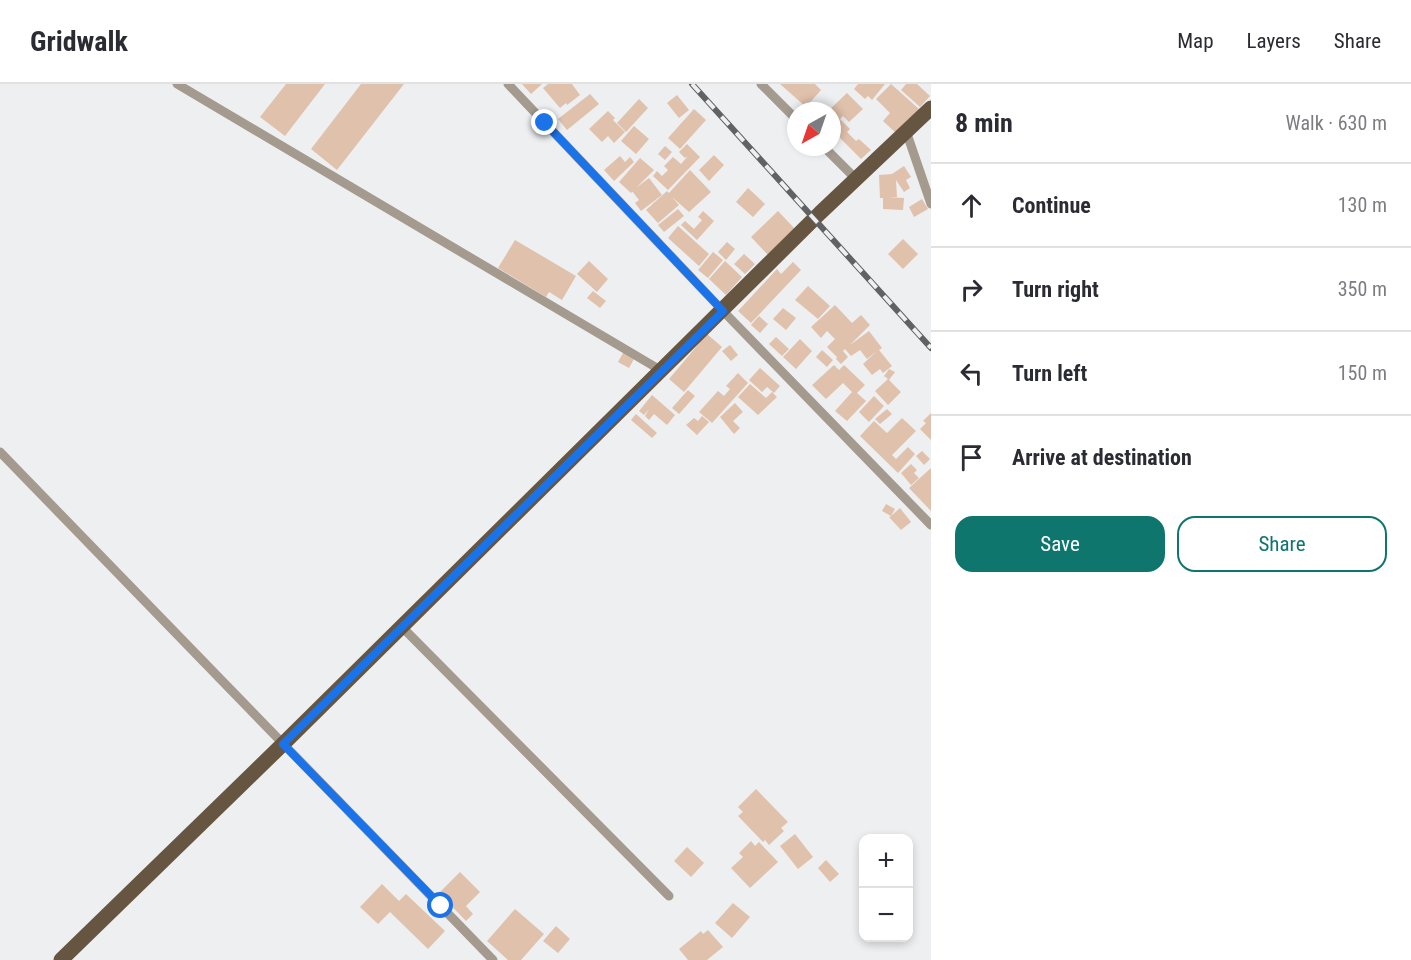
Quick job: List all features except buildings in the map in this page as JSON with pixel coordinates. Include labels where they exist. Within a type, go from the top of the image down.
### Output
[{"type":"main road","points":[[61,960],[931,108]]},
{"type":"street","points":[[177,84],[662,371]]},
{"type":"street","points":[[508,84],[723,311],[931,525]]},
{"type":"street","points":[[761,84],[787,110]]},
{"type":"street","points":[[906,131],[931,204]]},
{"type":"street","points":[[833,156],[856,179]]},
{"type":"street","points":[[0,452],[493,960]]},
{"type":"street","points":[[402,627],[669,896]]},
{"type":"railway","points":[[692,84],[931,348]]},
{"type":"route","points":[[441,906],[283,744],[723,311],[545,123]]}]
